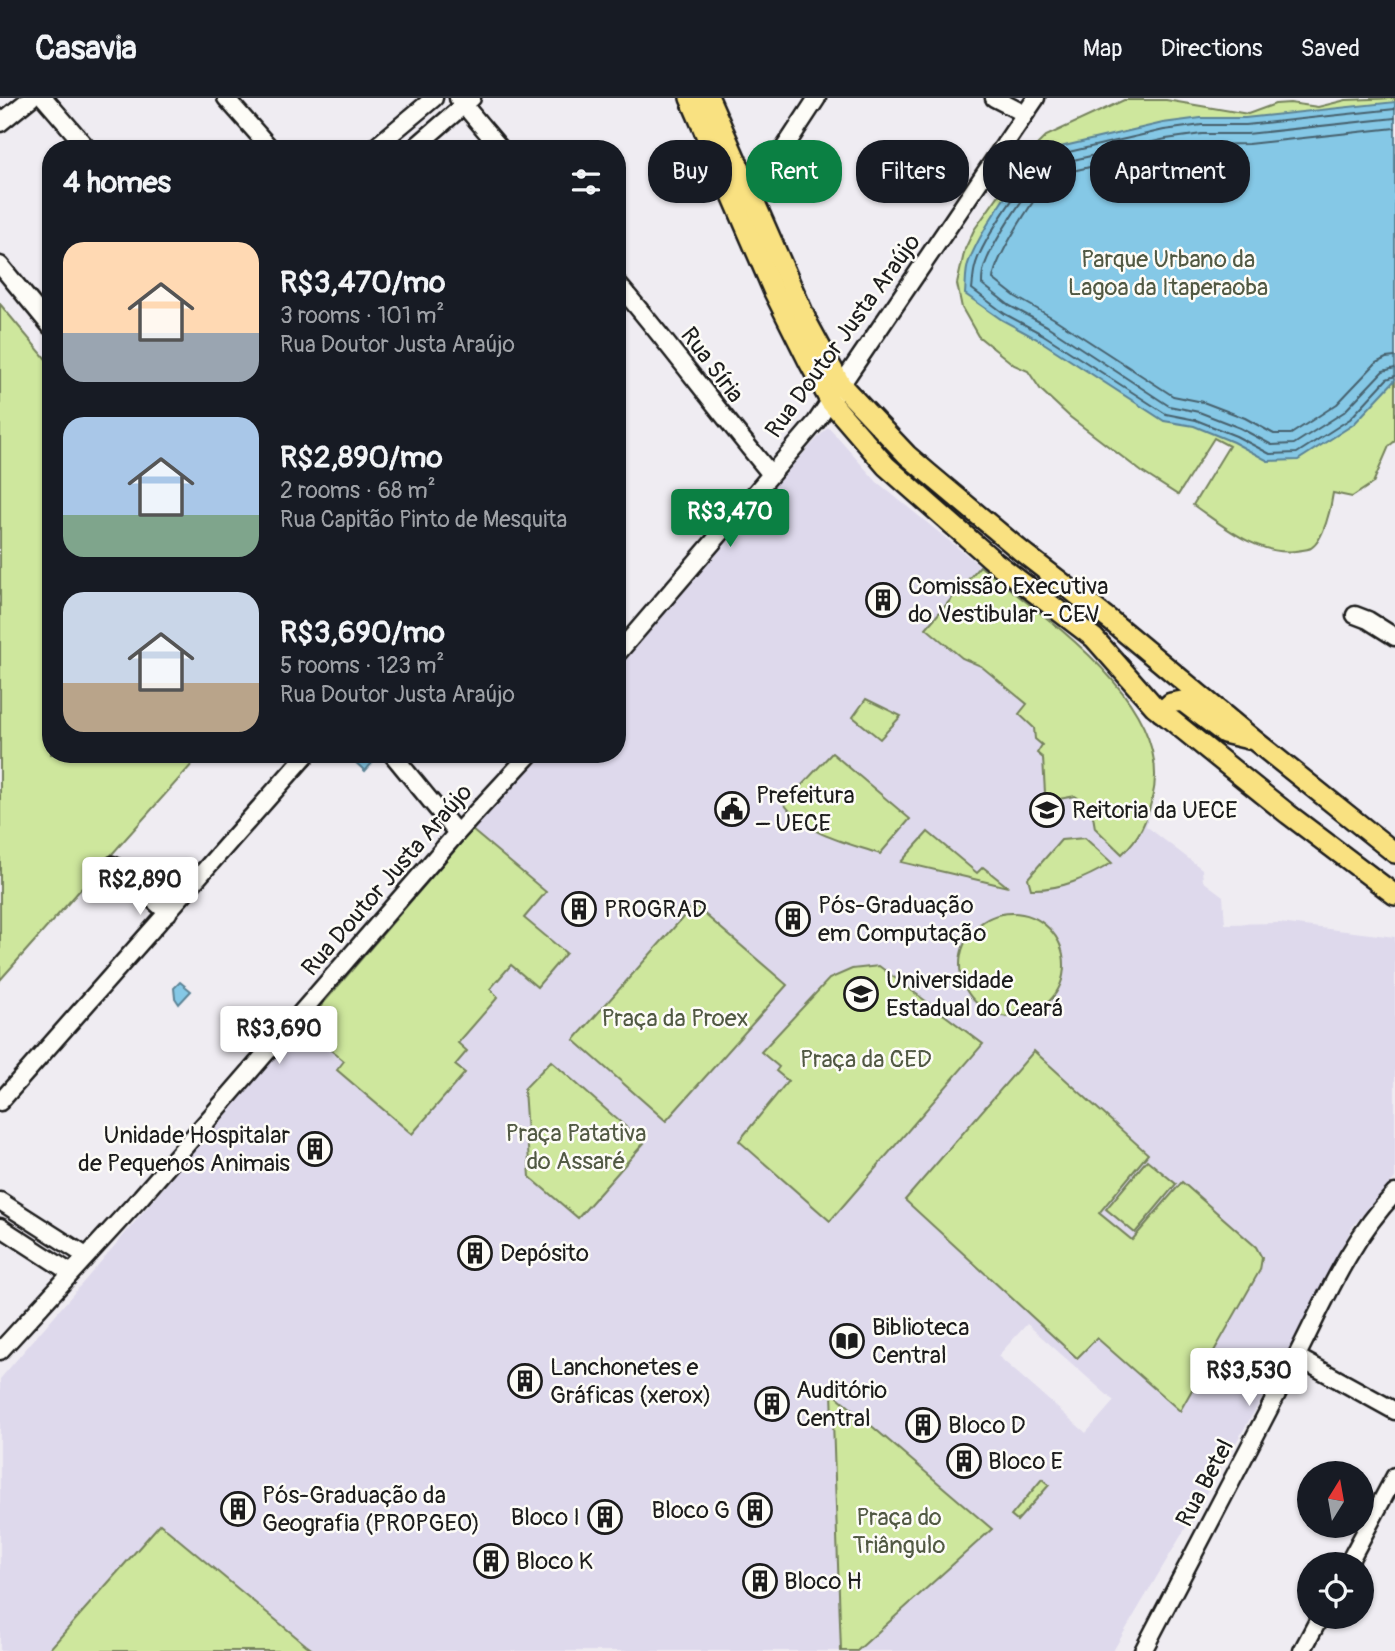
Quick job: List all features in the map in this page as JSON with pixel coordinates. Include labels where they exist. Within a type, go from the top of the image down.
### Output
[{"type":"main road","points":[[690,98],[779,302],[835,393],[886,466],[995,562],[1094,638],[1161,712],[1388,890],[1394,852],[1021,551],[835,393],[808,324],[754,203]]},
{"type":"main road","points":[[709,98],[746,184]]},
{"type":"main road","points":[[1161,712],[1171,703],[1182,701],[1224,733],[1254,740]]},
{"type":"street","points":[[0,123],[31,98]]},
{"type":"street","points":[[44,98],[80,140]]},
{"type":"street","points":[[226,98],[263,140]]},
{"type":"street","points":[[384,140],[434,98]]},
{"type":"street","points":[[790,140],[817,98]]},
{"type":"street","points":[[994,98],[1025,114]]},
{"type":"street","name":"Rua Doutor Justa Araújo","points":[[626,644],[816,422],[1036,98]]},
{"type":"street","points":[[422,140],[464,100],[494,140]]},
{"type":"street","points":[[741,215],[749,203]]},
{"type":"street","points":[[0,265],[42,316]]},
{"type":"street","name":"Rua Síria","points":[[626,293],[718,411],[771,473]]},
{"type":"street","points":[[1355,615],[1395,637]]},
{"type":"street","points":[[0,1102],[299,763]]},
{"type":"street","points":[[399,763],[457,833]]},
{"type":"street","name":"Rua Doutor Justa Araújo","points":[[0,1351],[141,1197],[457,833],[522,763]]},
{"type":"street","points":[[113,865],[168,913]]},
{"type":"street","name":"Rua Betel","points":[[1143,1651],[1297,1357],[1331,1285],[1369,1223],[1395,1193]]},
{"type":"street","points":[[0,1201],[86,1256]]},
{"type":"street","points":[[0,1227],[71,1273]]},
{"type":"street","points":[[1297,1357],[1395,1411]]},
{"type":"street","points":[[1354,1552],[1395,1476]]},
{"type":"street","points":[[1302,1651],[1314,1629]]},
{"type":"shaded area","name":"Universidade Estadual do Ceará","points":[[828,427],[877,482],[1070,639],[1124,692],[1152,747],[1155,788],[1146,826],[1202,869],[1203,881],[1223,896],[1225,924],[1279,923],[1395,937],[1395,1178],[1353,1226],[1277,1373],[1113,1651],[0,1651],[0,1379],[277,1052],[528,763],[626,763],[626,652],[734,528]],"holes":[[[1027,1324],[1114,1401],[1086,1433],[998,1356]],[[1042,1479],[1049,1485],[1018,1521],[1011,1516]]]},
{"type":"green space","name":"Parque Urbano da Lagoa da Itaperaoba","points":[[1395,98],[1395,441],[1389,446],[1373,483],[1352,497],[1333,493],[1329,514],[1316,544],[1311,548],[1295,551],[1268,549],[1228,530],[1193,505],[1229,446],[1214,438],[1178,495],[1142,472],[1070,417],[1041,390],[1028,371],[1014,365],[978,336],[962,308],[957,284],[965,249],[974,230],[993,203],[1076,203],[1076,140],[1042,140],[1046,136],[1124,100],[1166,100],[1248,114],[1275,104],[1318,107],[1346,100]]},
{"type":"green space","points":[[0,304],[42,354],[42,763],[193,763],[0,980]]},
{"type":"green space","points":[[980,566],[1037,610],[1099,666],[1125,697],[1145,729],[1154,764],[1152,799],[1142,829],[1122,854],[1095,828],[1092,810],[1084,802],[1075,796],[1054,800],[1045,793],[1043,758],[1037,753],[1042,745],[1035,739],[1034,728],[1019,714],[1027,704],[981,666],[962,658],[926,628]]},
{"type":"green space","points":[[866,699],[901,716],[880,739],[853,717]]},
{"type":"green space","points":[[832,753],[910,819],[880,854],[815,830],[793,815],[784,804]]},
{"type":"green space","points":[[472,830],[546,892],[524,918],[566,953],[537,987],[511,965],[490,989],[498,997],[458,1043],[467,1051],[455,1065],[465,1073],[412,1134],[337,1070],[344,1061],[303,1027]]},
{"type":"green space","points":[[928,832],[977,873],[983,867],[1008,887],[901,862]]},
{"type":"green space","points":[[1085,838],[1112,863],[1073,882],[1031,889],[1028,878],[1061,840]]},
{"type":"green space","name":"Praça da Proex","points":[[694,905],[787,985],[666,1121],[574,1040]]},
{"type":"green space","points":[[1012,913],[1032,917],[1049,928],[1060,945],[1064,965],[1060,985],[1049,1002],[1032,1013],[1012,1017],[992,1013],[975,1002],[964,985],[960,965],[964,945],[975,928],[992,917]]},
{"type":"green space","name":"Praça da CED","points":[[879,966],[983,1044],[830,1221],[739,1141],[788,1081],[776,1071],[779,1067],[761,1052],[829,979],[852,969]]},
{"type":"green space","points":[[1034,1051],[1148,1154],[1099,1213],[1132,1240],[1182,1182],[1256,1247],[1262,1258],[1260,1270],[1180,1411],[1097,1338],[1077,1358],[905,1200]]},
{"type":"green space","name":"Praça Patativa do Assaré","points":[[551,1061],[644,1143],[578,1218],[530,1177],[524,1089]]},
{"type":"green space","points":[[1147,1160],[1176,1184],[1135,1233],[1106,1209]]},
{"type":"green space","name":"Praça do Triângulo","points":[[832,1392],[992,1529],[857,1651],[841,1651]]},
{"type":"green space","points":[[1042,1479],[1049,1485],[1017,1521],[1011,1516]]},
{"type":"green space","points":[[160,1524],[306,1645],[314,1651],[48,1651]]},
{"type":"water","name":"Parque Urbano da Lagoa da Itaperaoba","points":[[1395,102],[1395,380],[1354,424],[1298,460],[1268,461],[1233,442],[1194,426],[1164,421],[965,294],[968,265],[1000,203],[1076,203],[1076,143],[1090,140],[1090,203],[1250,203],[1250,140],[1090,140],[1163,123],[1201,118],[1245,118]]},
{"type":"water","points":[[356,763],[372,763],[365,771]]},
{"type":"water","points":[[180,982],[191,991],[179,1004],[174,988]]},
{"type":"place","name":"Comissão Executiva do Vestibular - CEV","points":[[883,600]]},
{"type":"place","name":"Prefeitura – UECE","points":[[732,809]]},
{"type":"place","name":"Reitoria da UECE","points":[[1047,810]]},
{"type":"place","name":"PROGRAD","points":[[579,909]]},
{"type":"place","name":"Pós-Graduação em Computação","points":[[793,919]]},
{"type":"place","name":"Universidade Estadual do Ceará","points":[[861,994]]},
{"type":"place","name":"Unidade Hospitalar de Pequenos Animais","points":[[315,1149]]},
{"type":"place","name":"Depósito","points":[[475,1253]]},
{"type":"place","name":"Biblioteca Central","points":[[847,1341]]},
{"type":"place","name":"Lanchonetes e Gráficas (xerox)","points":[[525,1381]]},
{"type":"place","name":"Auditório Central","points":[[772,1404]]},
{"type":"place","name":"Bloco D","points":[[923,1425]]},
{"type":"place","name":"Bloco E","points":[[964,1461]]},
{"type":"place","name":"Pós-Graduação da Geografia (PROPGEO)","points":[[238,1509]]},
{"type":"place","name":"Bloco G","points":[[755,1510]]},
{"type":"place","name":"Bloco I","points":[[605,1517]]},
{"type":"place","name":"Bloco K","points":[[491,1561]]},
{"type":"place","name":"Bloco H","points":[[760,1581]]}]
